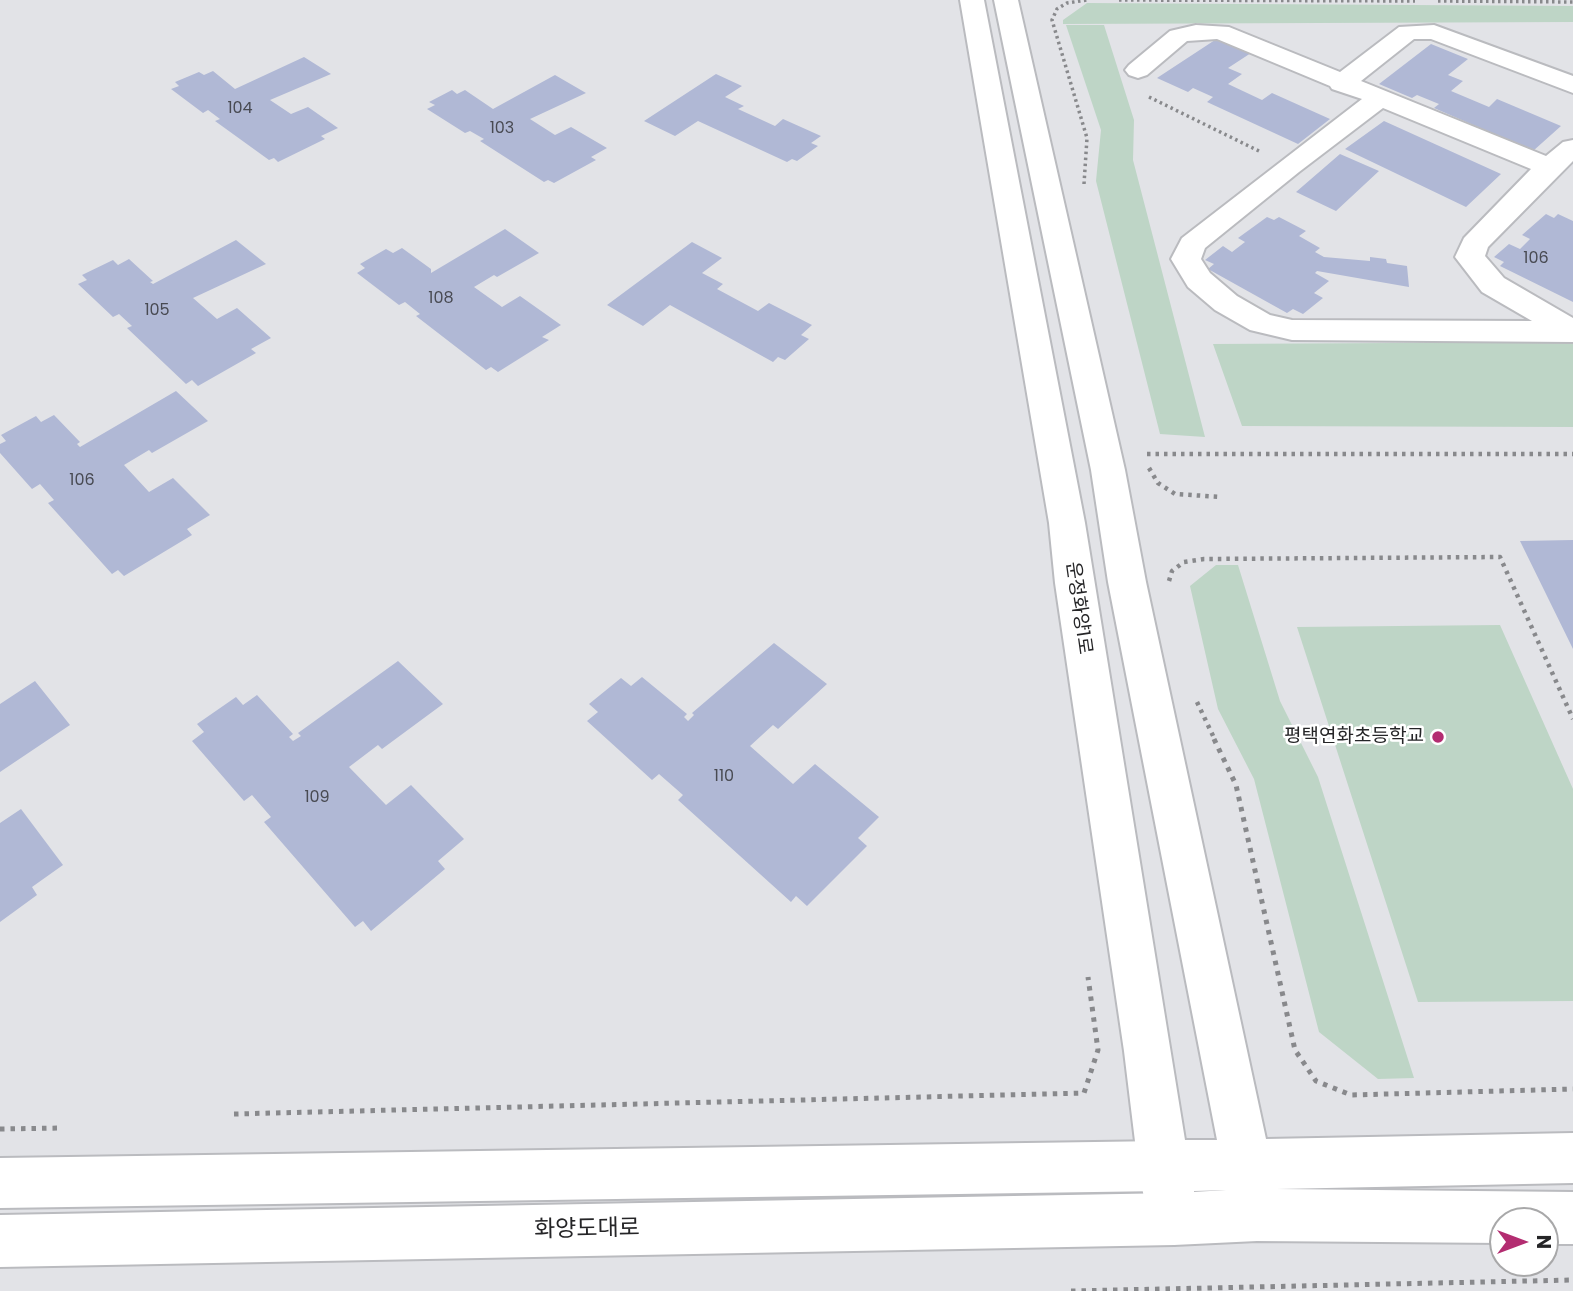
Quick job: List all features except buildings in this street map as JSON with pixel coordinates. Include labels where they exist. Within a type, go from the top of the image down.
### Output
[{"type":"street","name":"운정화양1로","points":[[972,0],[1067,523],[1073,583],[1148,1051],[1163,1166],[1174,1219]]},
{"type":"street","points":[[1006,0],[1108,470],[1130,596],[1257,1215]]},
{"type":"street","points":[[1138,70],[1179,36],[1196,32],[1220,32],[1341,84],[1549,167]]},
{"type":"street","points":[[1341,84],[1408,32],[1434,32],[1573,85]]},
{"type":"street","points":[[1379,99],[1289,166],[1192,244],[1186,259],[1199,280],[1226,303],[1261,323],[1292,330],[1573,332]]},
{"type":"street","points":[[1573,148],[1549,167],[1474,244],[1470,257],[1493,285],[1573,332]]},
{"type":"street","points":[[0,1183],[1573,1158]]},
{"type":"street","name":"화양도대로","points":[[0,1241],[1174,1219],[1257,1215],[1573,1218]]},
{"type":"path","points":[[1084,184],[1087,138],[1052,20],[1057,9],[1068,3],[1087,0]]},
{"type":"path","points":[[1118,0],[1422,1]]},
{"type":"path","points":[[1435,1],[1573,2]]},
{"type":"path","points":[[1138,70],[1141,93],[1289,166]]},
{"type":"path","points":[[1222,497],[1175,494],[1158,483],[1149,471],[1147,454],[1573,454]]},
{"type":"path","points":[[1172,593],[1169,580],[1172,571],[1184,562],[1204,559],[1500,557],[1573,719]]},
{"type":"path","points":[[1194,696],[1236,785],[1295,1050],[1316,1081],[1351,1094],[1573,1088]]},
{"type":"path","points":[[234,1114],[1084,1093]]},
{"type":"path","points":[[0,1129],[61,1128]]},
{"type":"path","points":[[1071,1291],[1573,1280]]},
{"type":"green space","points":[[1087,3],[1573,6],[1573,22],[1063,24],[1063,20]]},
{"type":"green space","points":[[1066,25],[1104,25],[1134,120],[1133,160],[1205,437],[1160,434],[1096,181],[1101,130]]},
{"type":"green space","points":[[1573,342],[1573,427],[1242,426],[1213,344]]},
{"type":"green space","points":[[1216,565],[1238,565],[1280,701],[1318,777],[1414,1078],[1378,1079],[1319,1032],[1254,779],[1218,709],[1190,586]]},
{"type":"green space","points":[[1500,625],[1573,789],[1573,1001],[1418,1002],[1297,627]]},
{"type":"place","name":"평택연화초등학교","points":[[1438,737]]}]
